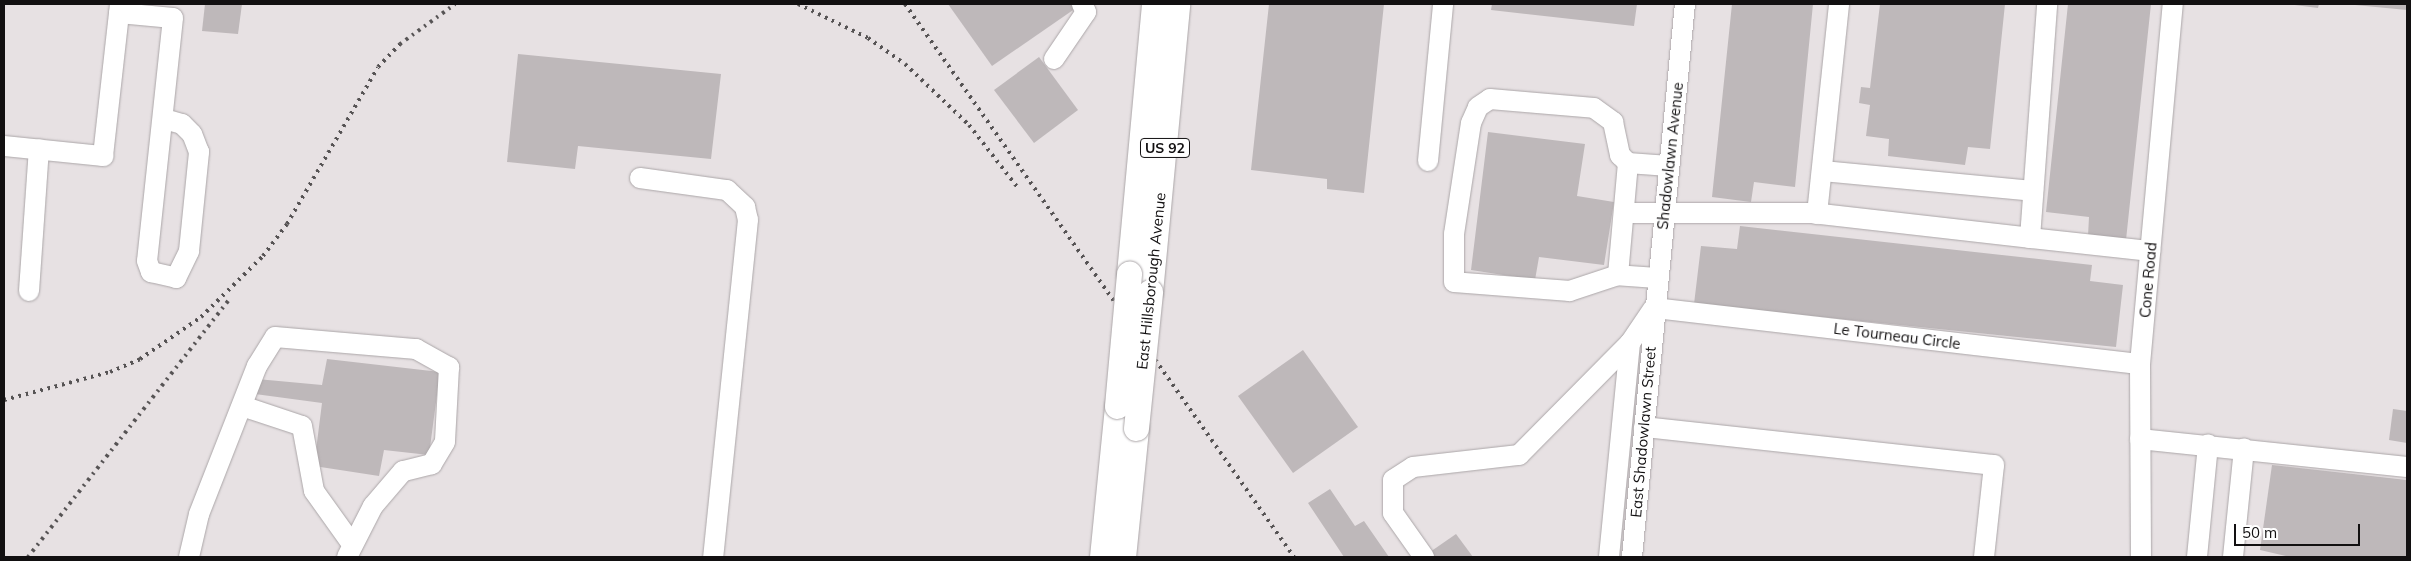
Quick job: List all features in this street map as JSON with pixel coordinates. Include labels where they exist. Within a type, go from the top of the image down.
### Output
[{"type":"main road","name":"East Hillsborough Avenue","points":[[1102,557],[1154,4]]},
{"type":"main road","name":"East Hillsborough Avenue","points":[[1124,557],[1177,4]]},
{"type":"street","points":[[1054,59],[1086,12],[1082,4]]},
{"type":"street","points":[[1428,161],[1443,4]]},
{"type":"street","name":"Shadowlawn Avenue","points":[[1655,308],[1686,4]]},
{"type":"street","points":[[1817,214],[1839,4]]},
{"type":"street","points":[[2030,238],[2047,4]]},
{"type":"street","name":"Cone Road","points":[[2141,557],[2140,364],[2173,4]]},
{"type":"street","points":[[4,146],[103,156],[120,8],[174,11],[164,119],[147,261],[151,272],[176,278],[188,251],[199,152],[192,134],[182,124],[164,119]]},
{"type":"street","points":[[1618,275],[1626,212],[1628,163],[1620,154],[1613,122],[1594,108],[1490,99],[1478,107],[1471,123],[1454,234],[1454,282],[1570,291],[1618,275],[1657,278]]},
{"type":"street","points":[[29,291],[39,149]]},
{"type":"street","points":[[1628,163],[1669,166]]},
{"type":"street","points":[[1822,171],[2033,191]]},
{"type":"street","points":[[640,178],[727,190],[745,207],[748,220],[713,557]]},
{"type":"street","points":[[1626,212],[1817,214],[2150,251]]},
{"type":"street","points":[[1424,557],[1394,513],[1393,480],[1413,467],[1519,455],[1630,343],[1655,308]]},
{"type":"street","name":"Le Tourneau Circle","points":[[1655,308],[2140,364]]},
{"type":"street","name":"East Shadowlawn Street","points":[[1632,557],[1655,308]]},
{"type":"street","points":[[189,557],[199,514],[242,406],[275,337],[416,350],[449,367],[446,442],[432,464],[404,471],[373,506],[350,551]]},
{"type":"street","points":[[1609,557],[1630,343]]},
{"type":"street","points":[[242,406],[302,426],[314,491],[350,551]]},
{"type":"street","points":[[1644,427],[1994,465],[1984,557]]},
{"type":"street","points":[[2140,438],[2407,467]]},
{"type":"street","points":[[2197,557],[2208,445]]},
{"type":"street","points":[[2233,557],[2244,449]]},
{"type":"building","points":[[205,4],[242,4],[238,34],[202,31]]},
{"type":"building","points":[[948,4],[1072,4],[1076,8],[992,66]]},
{"type":"building","points":[[1269,4],[1384,4],[1364,193],[1327,189],[1327,179],[1251,170]]},
{"type":"building","points":[[1492,4],[1637,4],[1634,26],[1491,10]]},
{"type":"building","points":[[1732,4],[1813,4],[1795,187],[1754,182],[1751,202],[1712,197]]},
{"type":"building","points":[[1880,4],[2005,4],[1990,149],[1968,147],[1965,165],[1888,156],[1889,139],[1866,136],[1870,105],[1859,103],[1861,87],[1870,88]]},
{"type":"building","points":[[2068,4],[2151,4],[2126,240],[2088,236],[2089,217],[2046,212]]},
{"type":"building","points":[[2287,4],[2319,4],[2318,8]]},
{"type":"building","points":[[2355,4],[2407,4],[2407,10],[2355,5]]},
{"type":"building","points":[[518,54],[721,74],[711,159],[578,146],[575,169],[507,162]]},
{"type":"building","points":[[1039,57],[1078,110],[1034,143],[994,90]]},
{"type":"building","points":[[1488,132],[1585,144],[1577,196],[1614,202],[1604,265],[1539,257],[1535,280],[1471,270]]},
{"type":"building","points":[[1740,226],[2092,265],[2090,281],[2123,285],[2116,347],[1694,304],[1701,246],[1737,249]]},
{"type":"building","points":[[1303,350],[1358,427],[1293,473],[1238,396]]},
{"type":"building","points":[[327,359],[440,372],[429,455],[384,450],[379,476],[314,466],[322,403],[255,394],[257,379],[322,385]]},
{"type":"building","points":[[2393,409],[2407,411],[2407,443],[2389,440]]},
{"type":"building","points":[[2272,465],[2407,480],[2407,557],[2290,557],[2260,550]]},
{"type":"building","points":[[1330,489],[1355,526],[1364,521],[1389,557],[1344,557],[1308,503]]},
{"type":"building","points":[[1456,534],[1473,557],[1434,557],[1430,552]]},
{"type":"railway","points":[[4,400],[110,372],[140,359],[201,317],[263,256],[287,224],[378,67],[400,44],[455,4]]},
{"type":"railway","points":[[798,4],[868,38],[905,64],[969,125],[1018,188]]},
{"type":"railway","points":[[905,4],[1294,557]]},
{"type":"railway","points":[[28,557],[231,297]]}]
